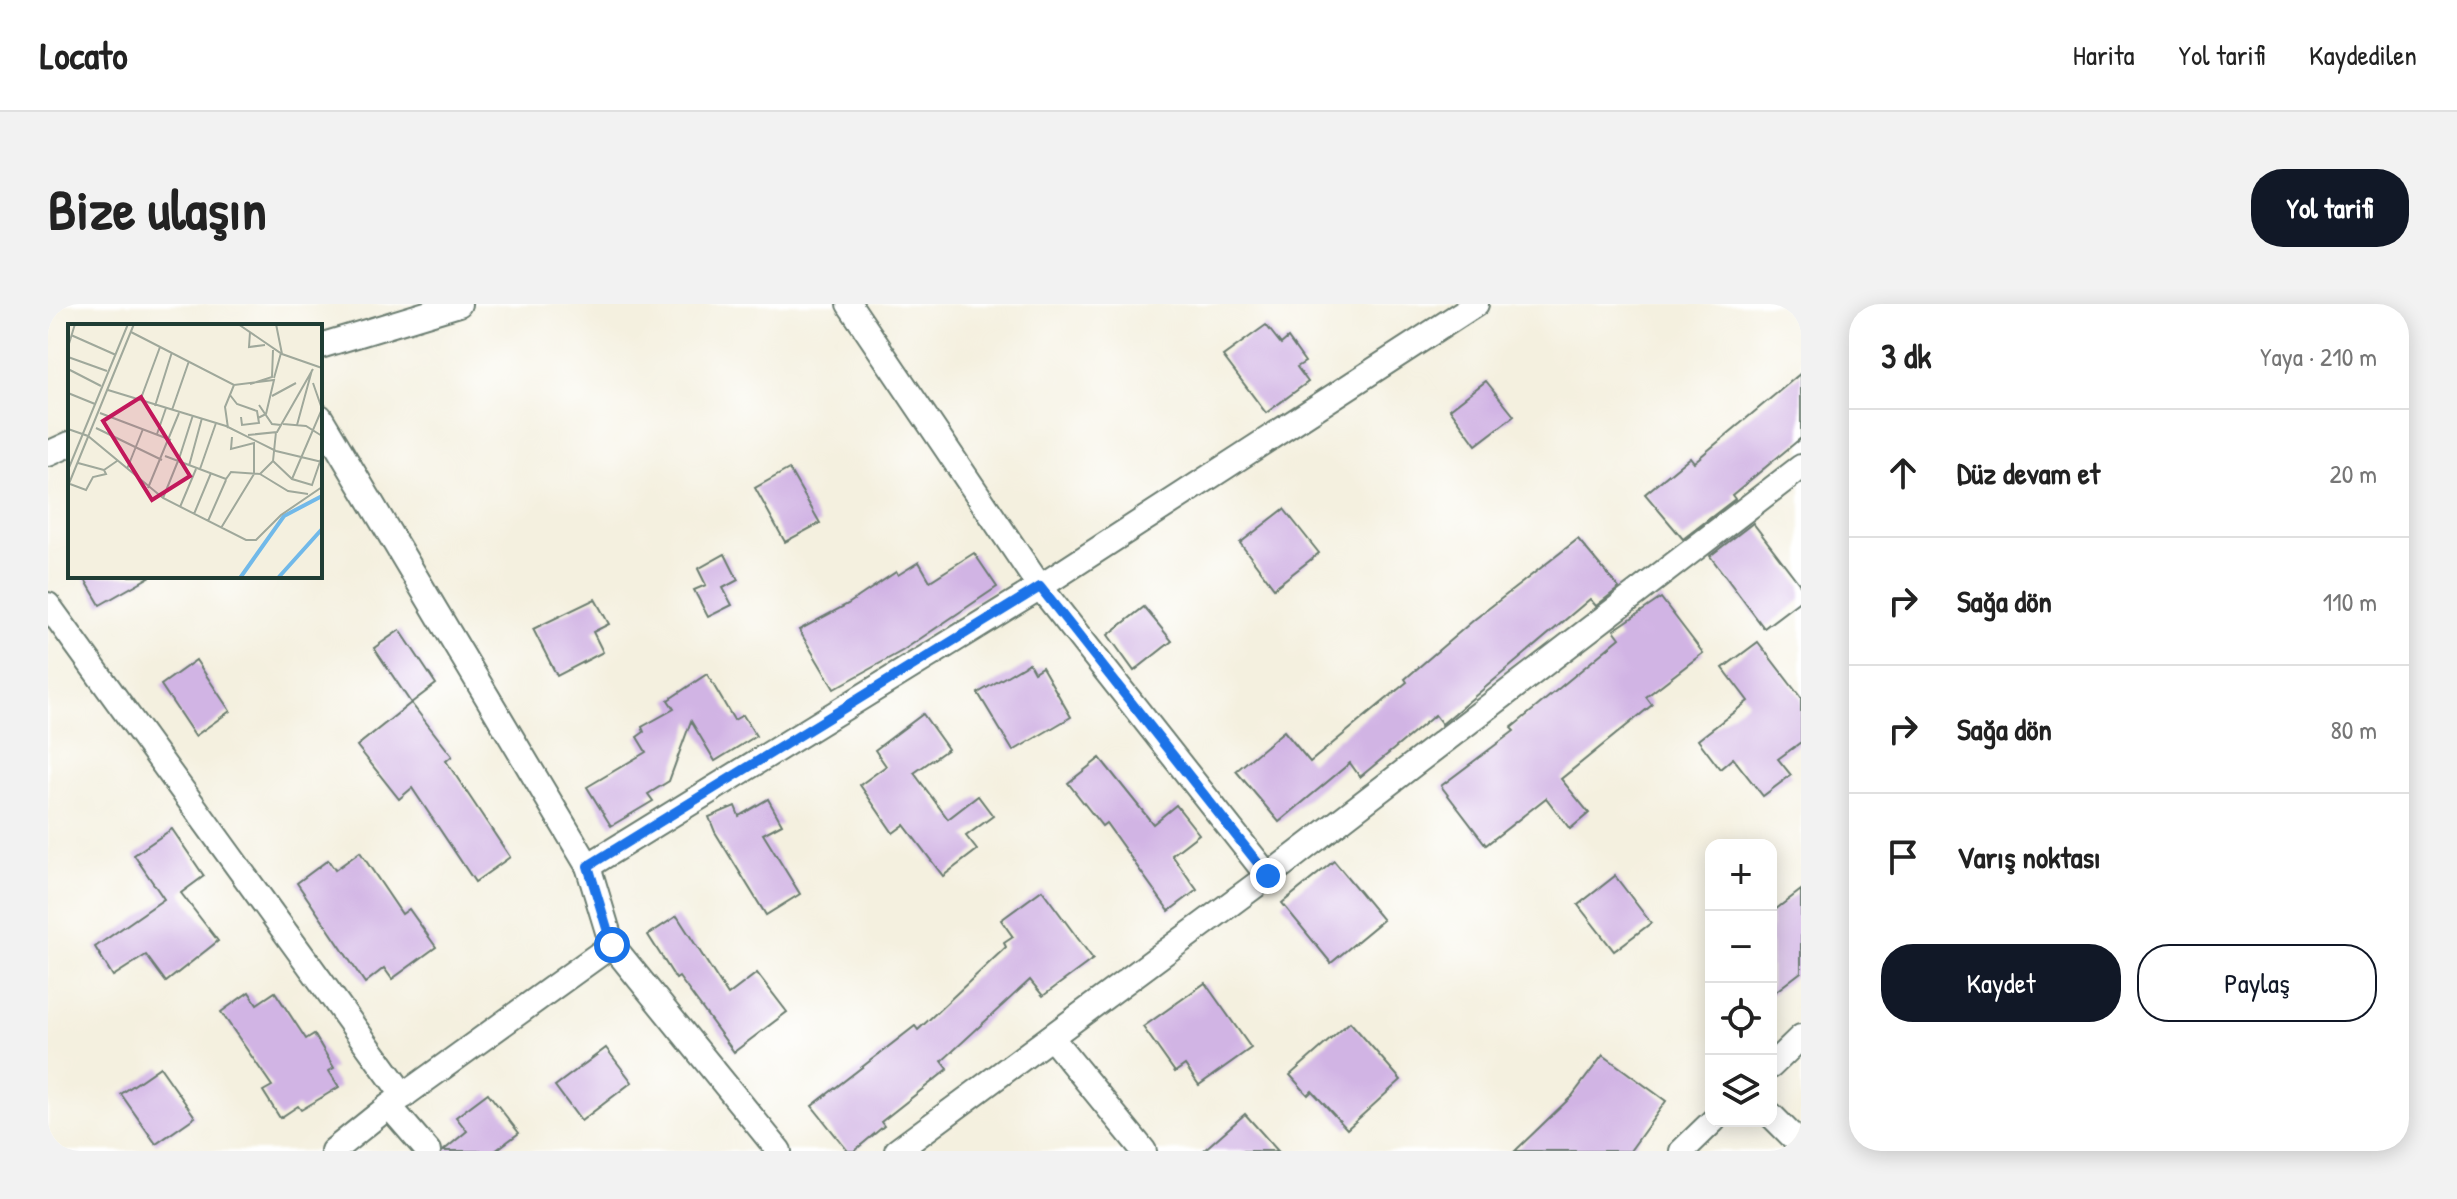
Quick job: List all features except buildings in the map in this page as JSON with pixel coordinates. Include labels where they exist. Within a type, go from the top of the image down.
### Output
[{"type":"street","points":[[322,345],[459,304]]},
{"type":"street","points":[[849,304],[1040,587],[1268,876]]},
{"type":"street","points":[[588,866],[1040,587],[1476,304]]},
{"type":"street","points":[[322,420],[588,866],[612,945],[779,1151]]},
{"type":"street","points":[[48,454],[68,445]]},
{"type":"street","points":[[897,1151],[1268,876],[1801,467]]},
{"type":"street","points":[[48,605],[428,1151]]},
{"type":"street","points":[[333,1151],[396,1101],[612,945]]},
{"type":"street","points":[[1051,1037],[1144,1151]]},
{"type":"street","points":[[1777,1060],[1801,1037]]},
{"type":"street","points":[[1777,1121],[1801,1145]]},
{"type":"street","points":[[1682,1151],[1707,1127]]},
{"type":"route","points":[[612,945],[588,866],[1040,587],[1268,876]]}]
